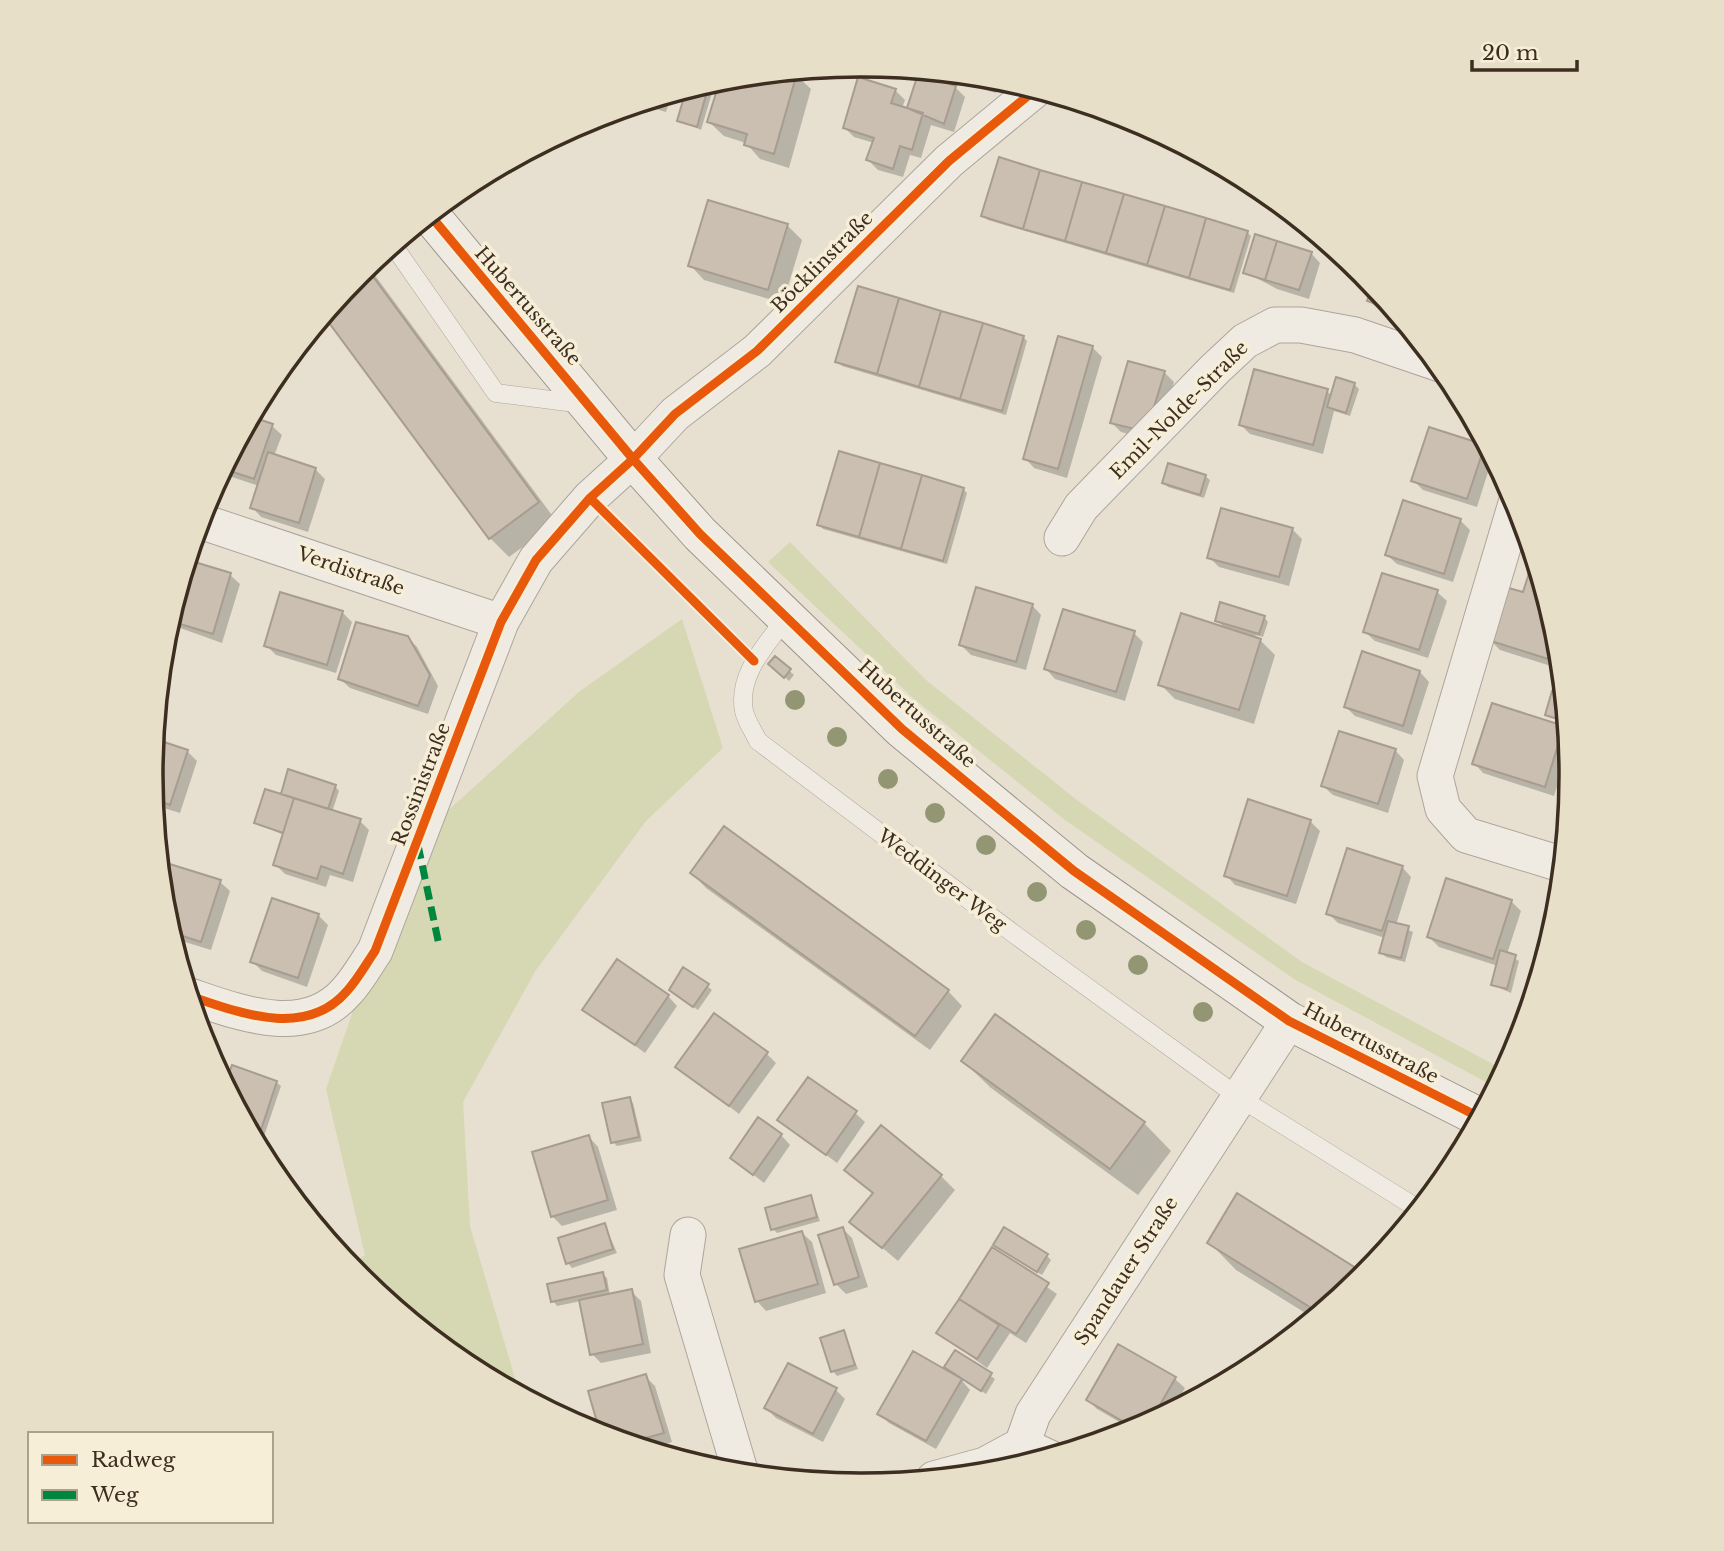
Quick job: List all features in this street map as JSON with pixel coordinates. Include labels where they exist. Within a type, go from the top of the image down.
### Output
[{"type":"street","name":"Böcklinstraße","points":[[634,459],[676,414],[757,351],[949,161],[1026,97]]},
{"type":"street","name":"Hubertusstraße","points":[[436,222],[699,534],[902,729],[1074,871],[1289,1021],[1473,1114]]},
{"type":"street","name":"Emil-Nolde-Straße","points":[[1062,538],[1082,507],[1215,369],[1245,341],[1275,325],[1301,325],[1355,335],[1422,358]]},
{"type":"street","name":"Rossinistraße","points":[[201,1000],[251,1017],[313,1017],[346,993],[375,951],[501,622],[518,588],[558,533],[590,498],[634,459]]},
{"type":"street","points":[[1511,519],[1435,776],[1443,809],[1466,835],[1555,861]]},
{"type":"street","name":"Verdistraße","points":[[211,525],[501,622]]},
{"type":"street","name":"Spandauer Straße","points":[[1012,1457],[1036,1451],[1033,1414],[1289,1021]]},
{"type":"street","points":[[688,1235],[682,1275],[738,1463]]},
{"type":"lane","points":[[398,253],[496,393],[590,404]]},
{"type":"lane","name":"Weddinger Weg","points":[[787,617],[754,661],[745,684],[744,711],[758,741],[1014,934],[1240,1098],[1412,1205]]},
{"type":"green space","points":[[790,542],[926,680],[1077,800],[1302,962],[1496,1066],[1488,1083],[1294,979],[1065,820],[914,699],[768,562]]},
{"type":"green space","points":[[682,619],[723,748],[646,821],[536,970],[463,1102],[470,1226],[516,1382],[437,1330],[401,1301],[358,1259],[365,1255],[326,1089],[354,1008],[442,816],[580,691]]},
{"type":"building","points":[[858,77],[896,89],[891,103],[923,113],[912,150],[900,146],[893,169],[866,160],[874,138],[843,128]]},
{"type":"building","points":[[916,79],[956,86],[944,124],[907,108]]},
{"type":"building","points":[[795,80],[774,154],[744,145],[747,134],[707,122],[716,92]]},
{"type":"building","points":[[706,95],[697,127],[677,121],[683,101]]},
{"type":"building","points":[[999,157],[1040,170],[1023,229],[981,216]]},
{"type":"building","points":[[1040,170],[1082,182],[1065,241],[1023,229]]},
{"type":"building","points":[[1082,182],[1124,194],[1106,253],[1065,241]]},
{"type":"building","points":[[1124,194],[1165,206],[1147,265],[1106,253]]},
{"type":"building","points":[[708,200],[788,224],[768,290],[688,266]]},
{"type":"building","points":[[1165,206],[1206,218],[1189,278],[1147,265]]},
{"type":"building","points":[[1206,218],[1248,231],[1230,290],[1189,278]]},
{"type":"building","points":[[1255,234],[1277,241],[1265,280],[1243,273]]},
{"type":"building","points":[[1277,241],[1312,252],[1299,290],[1265,280]]},
{"type":"building","points":[[373,277],[539,502],[489,539],[330,324]]},
{"type":"building","points":[[858,286],[899,298],[877,374],[835,362]]},
{"type":"building","points":[[899,298],[941,311],[919,387],[877,374]]},
{"type":"building","points":[[941,311],[983,323],[960,399],[919,387]]},
{"type":"building","points":[[983,323],[1024,336],[1002,411],[960,399]]},
{"type":"building","points":[[1058,336],[1093,346],[1058,469],[1023,459]]},
{"type":"building","points":[[1128,361],[1165,371],[1154,407],[1135,429],[1110,423]]},
{"type":"building","points":[[1254,369],[1328,389],[1313,445],[1239,425]]},
{"type":"building","points":[[1336,377],[1355,383],[1346,413],[1327,407]]},
{"type":"building","points":[[261,420],[273,424],[254,479],[234,472]]},
{"type":"building","points":[[1429,427],[1475,442],[1482,455],[1467,499],[1411,481]]},
{"type":"building","points":[[839,451],[880,463],[859,537],[817,525]]},
{"type":"building","points":[[268,452],[316,468],[299,523],[250,508]]},
{"type":"building","points":[[880,463],[922,475],[901,549],[859,537]]},
{"type":"building","points":[[1168,463],[1206,475],[1200,495],[1162,483]]},
{"type":"building","points":[[922,475],[964,488],[943,561],[901,549]]},
{"type":"building","points":[[1403,500],[1461,519],[1444,574],[1385,555]]},
{"type":"building","points":[[1221,508],[1293,528],[1279,577],[1207,558]]},
{"type":"building","points":[[197,563],[231,573],[213,634],[180,624]]},
{"type":"building","points":[[1530,572],[1547,639],[1548,659],[1488,640],[1505,587],[1523,592]]},
{"type":"building","points":[[1382,573],[1438,590],[1419,650],[1363,632]]},
{"type":"building","points":[[976,587],[1033,604],[1016,662],[959,645]]},
{"type":"building","points":[[280,592],[343,611],[327,665],[264,646]]},
{"type":"building","points":[[1220,602],[1265,616],[1259,634],[1215,621]]},
{"type":"building","points":[[1063,609],[1135,631],[1116,692],[1044,669]]},
{"type":"building","points":[[1181,613],[1261,639],[1239,710],[1158,685]]},
{"type":"building","points":[[356,622],[408,636],[430,675],[418,706],[338,679]]},
{"type":"building","points":[[1362,651],[1420,671],[1403,726],[1344,707]]},
{"type":"building","points":[[775,656],[791,669],[784,678],[768,664]]},
{"type":"building","points":[[1552,691],[1556,692],[1558,719],[1545,715]]},
{"type":"building","points":[[1492,703],[1558,724],[1559,741],[1545,787],[1472,764]]},
{"type":"building","points":[[1339,731],[1396,749],[1378,804],[1321,786]]},
{"type":"building","points":[[164,742],[188,750],[170,805],[164,803]]},
{"type":"building","points":[[288,769],[336,785],[328,809],[281,794]]},
{"type":"building","points":[[265,789],[294,798],[283,833],[254,823]]},
{"type":"building","points":[[294,798],[361,819],[343,874],[321,866],[317,879],[273,865]]},
{"type":"building","points":[[1248,799],[1311,820],[1287,896],[1224,876]]},
{"type":"building","points":[[724,826],[949,990],[915,1036],[690,873]]},
{"type":"building","points":[[1347,848],[1403,866],[1382,931],[1326,914]]},
{"type":"building","points":[[169,864],[221,880],[201,942],[182,936]]},
{"type":"building","points":[[1446,878],[1512,900],[1493,959],[1427,937]]},
{"type":"building","points":[[272,898],[319,914],[298,978],[250,962]]},
{"type":"building","points":[[1388,921],[1409,926],[1401,958],[1379,953]]},
{"type":"building","points":[[1500,950],[1516,955],[1507,989],[1491,985]]},
{"type":"building","points":[[617,959],[669,995],[635,1045],[582,1010]]},
{"type":"building","points":[[683,967],[709,984],[693,1007],[669,990]]},
{"type":"building","points":[[714,1013],[768,1052],[729,1106],[675,1067]]},
{"type":"building","points":[[995,1014],[1145,1122],[1110,1169],[961,1061]]},
{"type":"building","points":[[232,1065],[277,1081],[261,1131],[236,1084],[230,1071]]},
{"type":"building","points":[[808,1077],[857,1111],[826,1155],[777,1120]]},
{"type":"building","points":[[630,1097],[639,1137],[611,1143],[602,1103]]},
{"type":"building","points":[[758,1117],[782,1134],[753,1175],[730,1158]]},
{"type":"building","points":[[881,1125],[942,1175],[882,1248],[849,1222],[873,1193],[844,1170]]},
{"type":"building","points":[[589,1135],[608,1200],[551,1217],[532,1152]]},
{"type":"building","points":[[1237,1193],[1357,1268],[1313,1309],[1207,1243]]},
{"type":"building","points":[[811,1195],[817,1217],[771,1230],[765,1208]]},
{"type":"building","points":[[605,1223],[613,1249],[566,1264],[558,1238]]},
{"type":"building","points":[[843,1227],[859,1277],[834,1285],[818,1235]]},
{"type":"building","points":[[1004,1227],[1048,1254],[1037,1272],[993,1245]]},
{"type":"building","points":[[802,1231],[818,1284],[755,1302],[739,1249]]},
{"type":"building","points":[[992,1247],[1049,1283],[1016,1334],[959,1299]]},
{"type":"building","points":[[603,1272],[607,1290],[551,1302],[547,1284]]},
{"type":"building","points":[[632,1289],[643,1344],[590,1355],[579,1300]]},
{"type":"building","points":[[959,1299],[999,1325],[977,1359],[936,1333]]},
{"type":"building","points":[[844,1330],[855,1365],[831,1372],[820,1338]]},
{"type":"building","points":[[1118,1344],[1176,1377],[1158,1408],[1125,1423],[1086,1400]]},
{"type":"building","points":[[955,1350],[992,1373],[981,1391],[944,1367]]},
{"type":"building","points":[[913,1351],[962,1379],[926,1441],[877,1414]]},
{"type":"building","points":[[788,1363],[837,1388],[813,1434],[764,1408]]},
{"type":"building","points":[[646,1374],[664,1433],[643,1439],[597,1422],[588,1391]]},
{"type":"marked path","points":[[418,845],[439,945]]},
{"type":"cycle path","points":[[201,1000],[251,1015],[292,1018],[331,1006],[347,991],[375,951],[501,622],[536,560],[590,498],[633,459],[675,414],[757,351],[949,161],[1026,97]]},
{"type":"cycle path","points":[[436,222],[633,459],[700,534],[902,729],[1074,871],[1289,1021],[1473,1114]]},
{"type":"cycle path","points":[[590,498],[754,661]]}]
